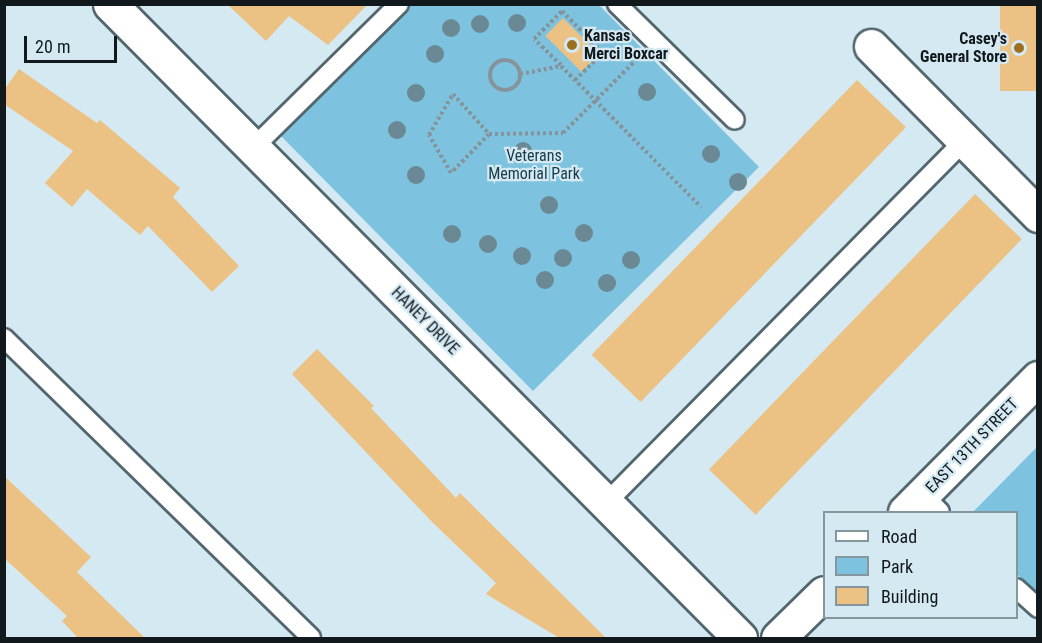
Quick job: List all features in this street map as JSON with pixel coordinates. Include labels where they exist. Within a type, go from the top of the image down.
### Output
[{"type":"street","name":"HANEY DRIVE","points":[[110,4],[740,639]]},
{"type":"street","points":[[870,46],[1038,215]]},
{"type":"street","name":"EAST 13TH STREET","points":[[923,507],[1038,378]]},
{"type":"street","points":[[778,639],[823,594]]},
{"type":"lane","points":[[253,148],[399,4]]},
{"type":"lane","points":[[617,4],[735,120]]},
{"type":"lane","points":[[606,503],[964,141]]},
{"type":"lane","points":[[4,338],[311,639]]},
{"type":"lane","points":[[1018,589],[1038,609]]},
{"type":"path","points":[[575,80],[603,52],[562,11],[534,39],[701,207]]},
{"type":"path","points":[[489,134],[453,94],[429,135],[451,173],[489,134],[563,133],[655,41]]},
{"type":"path","points":[[503,61],[512,62],[520,74],[518,83],[510,90],[501,90],[491,79],[494,66],[503,61]]},
{"type":"path","points":[[520,74],[561,66]]},
{"type":"green space","name":"Veterans Memorial Park","points":[[411,5],[599,5],[759,167],[533,391],[280,135]]},
{"type":"green space","points":[[1037,447],[1037,595],[1018,575],[1018,511],[974,511]]},
{"type":"building","points":[[227,4],[368,4],[328,45],[289,16],[266,41]]},
{"type":"building","name":"Casey's General Store","points":[[1000,4],[1038,4],[1038,91],[1000,91]]},
{"type":"building","name":"Kansas Merci Boxcar","points":[[563,18],[599,54],[581,72],[545,36]]},
{"type":"building","points":[[19,69],[97,123],[100,120],[180,188],[173,197],[239,266],[212,292],[148,226],[140,235],[87,189],[72,207],[45,183],[73,151],[4,104],[4,90]]},
{"type":"building","points":[[857,80],[906,127],[641,402],[592,355]]},
{"type":"building","points":[[975,194],[1022,239],[756,515],[709,470]]},
{"type":"building","points":[[317,349],[374,406],[371,408],[456,498],[460,493],[607,639],[561,639],[486,594],[496,583],[433,523],[292,374]]},
{"type":"building","points":[[4,476],[91,557],[77,572],[146,639],[79,639],[62,621],[67,616],[4,558]]},
{"type":"place","name":"Kansas Merci Boxcar","points":[[572,45]]},
{"type":"place","name":"Casey's General Store","points":[[1019,48]]}]
